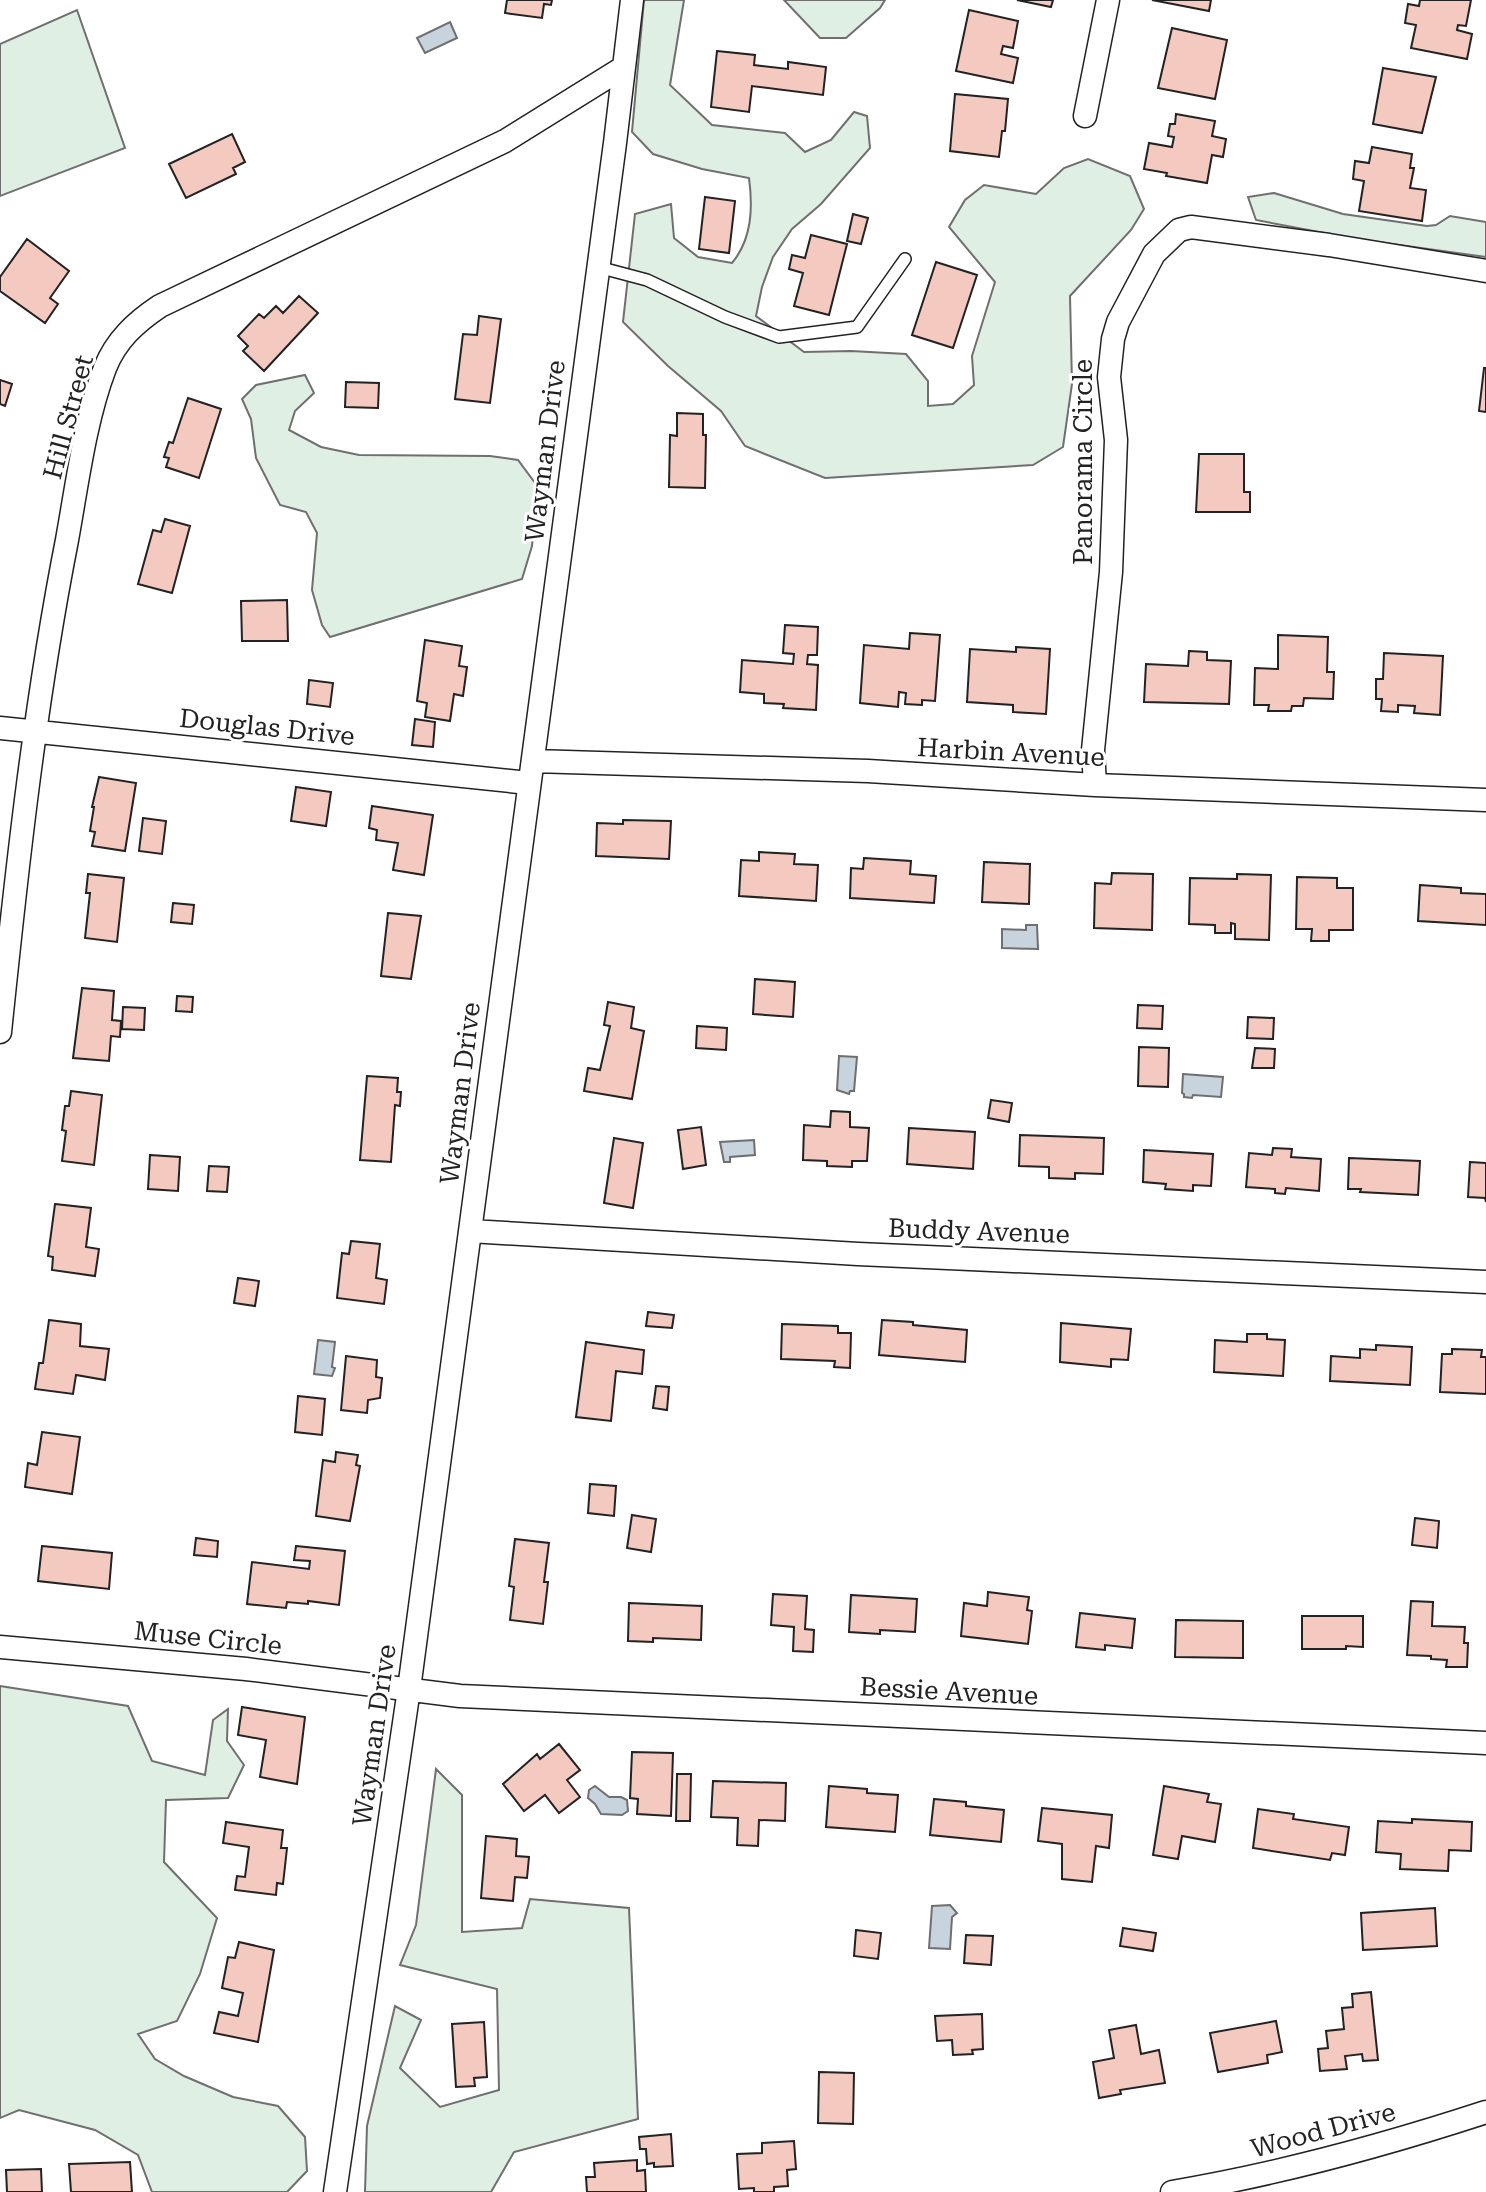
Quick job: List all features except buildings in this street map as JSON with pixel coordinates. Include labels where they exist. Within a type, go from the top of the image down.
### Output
[{"type":"street","name":"Wayman Drive","points":[[335,2192],[409,1689],[632,0]]},
{"type":"street","points":[[1085,116],[1108,0]]},
{"type":"street","name":"Hill Street","points":[[0,1032],[34,731],[52,614],[85,444],[105,367],[121,338],[139,320],[160,306],[505,141],[624,67]]},
{"type":"street","name":"Panorama Circle","points":[[1095,785],[1093,750],[1108,613],[1115,470],[1116,440],[1111,412],[1110,365],[1118,322],[1154,254],[1179,230],[1191,227],[1329,245],[1486,271]]},
{"type":"street","name":"Douglas Drive","points":[[0,728],[531,772]]},
{"type":"street","name":"Harbin Avenue","points":[[531,772],[868,771],[1095,785],[1486,800]]},
{"type":"street","name":"Buddy Avenue","points":[[470,1231],[858,1254],[1486,1282]]},
{"type":"street","name":"Muse Circle","points":[[0,1647],[246,1669],[409,1689]]},
{"type":"street","name":"Bessie Avenue","points":[[409,1689],[460,1696],[1486,1743]]},
{"type":"street","name":"Wood Drive","points":[[1172,2192],[1203,2190],[1322,2162],[1486,2112]]},
{"type":"lane","points":[[598,267],[647,280],[725,317],[779,337],[857,327],[905,259]]},
{"type":"green space","points":[[644,0],[684,0],[670,85],[712,125],[785,133],[805,152],[831,140],[854,112],[867,116],[870,148],[821,204],[792,229],[773,257],[756,316],[804,352],[906,354],[928,381],[928,406],[953,404],[974,385],[972,356],[995,282],[949,227],[965,200],[984,185],[1036,194],[1064,168],[1088,159],[1130,176],[1144,209],[1131,230],[1070,296],[1072,384],[1063,447],[1033,465],[825,478],[745,446],[721,411],[623,322],[635,214],[671,204],[674,238],[698,257],[732,263],[744,244],[751,212],[749,178],[702,169],[653,154],[632,132]]},
{"type":"green space","points":[[784,0],[885,0],[846,38],[820,38]]},
{"type":"green space","points":[[77,10],[125,148],[0,196],[0,44]]},
{"type":"green space","points":[[1274,193],[1343,214],[1427,226],[1436,225],[1450,216],[1486,222],[1486,257],[1356,239],[1256,220],[1248,197]]},
{"type":"green space","points":[[305,375],[314,393],[295,411],[289,430],[321,447],[359,455],[490,456],[518,460],[538,487],[532,546],[522,579],[330,637],[322,625],[312,590],[317,533],[306,512],[280,505],[256,458],[251,419],[242,399],[256,385]]},
{"type":"green space","points":[[0,1686],[128,1706],[152,1761],[205,1775],[213,1720],[228,1709],[227,1741],[244,1765],[228,1798],[166,1800],[164,1862],[217,1918],[200,1974],[177,2021],[138,2034],[155,2059],[184,2076],[233,2097],[278,2106],[305,2137],[307,2171],[287,2192],[152,2192],[138,2155],[95,2130],[19,2110],[0,2118]]},
{"type":"green space","points":[[436,1769],[462,1795],[462,1932],[522,1928],[530,1899],[629,1908],[638,2119],[514,2152],[491,2192],[365,2192],[367,2126],[395,2006],[421,2020],[400,2068],[440,2107],[499,2090],[497,1989],[400,1965],[416,1925]]},
{"type":"shaded area","points":[[450,22],[457,38],[425,53],[417,38]]},
{"type":"shaded area","points":[[1026,925],[1037,925],[1038,949],[1002,948],[1002,929],[1026,930]]},
{"type":"shaded area","points":[[839,1056],[857,1057],[854,1091],[849,1094],[837,1090]]},
{"type":"shaded area","points":[[1183,1074],[1223,1077],[1221,1097],[1184,1097]]},
{"type":"shaded area","points":[[754,1140],[755,1155],[730,1157],[730,1162],[724,1162],[720,1142]]},
{"type":"shaded area","points":[[318,1340],[335,1342],[332,1376],[314,1374]]},
{"type":"shaded area","points":[[595,1786],[609,1797],[627,1800],[628,1811],[622,1815],[601,1814],[588,1798],[589,1790]]},
{"type":"shaded area","points":[[950,1905],[957,1913],[952,1917],[950,1949],[929,1948],[932,1906]]}]
